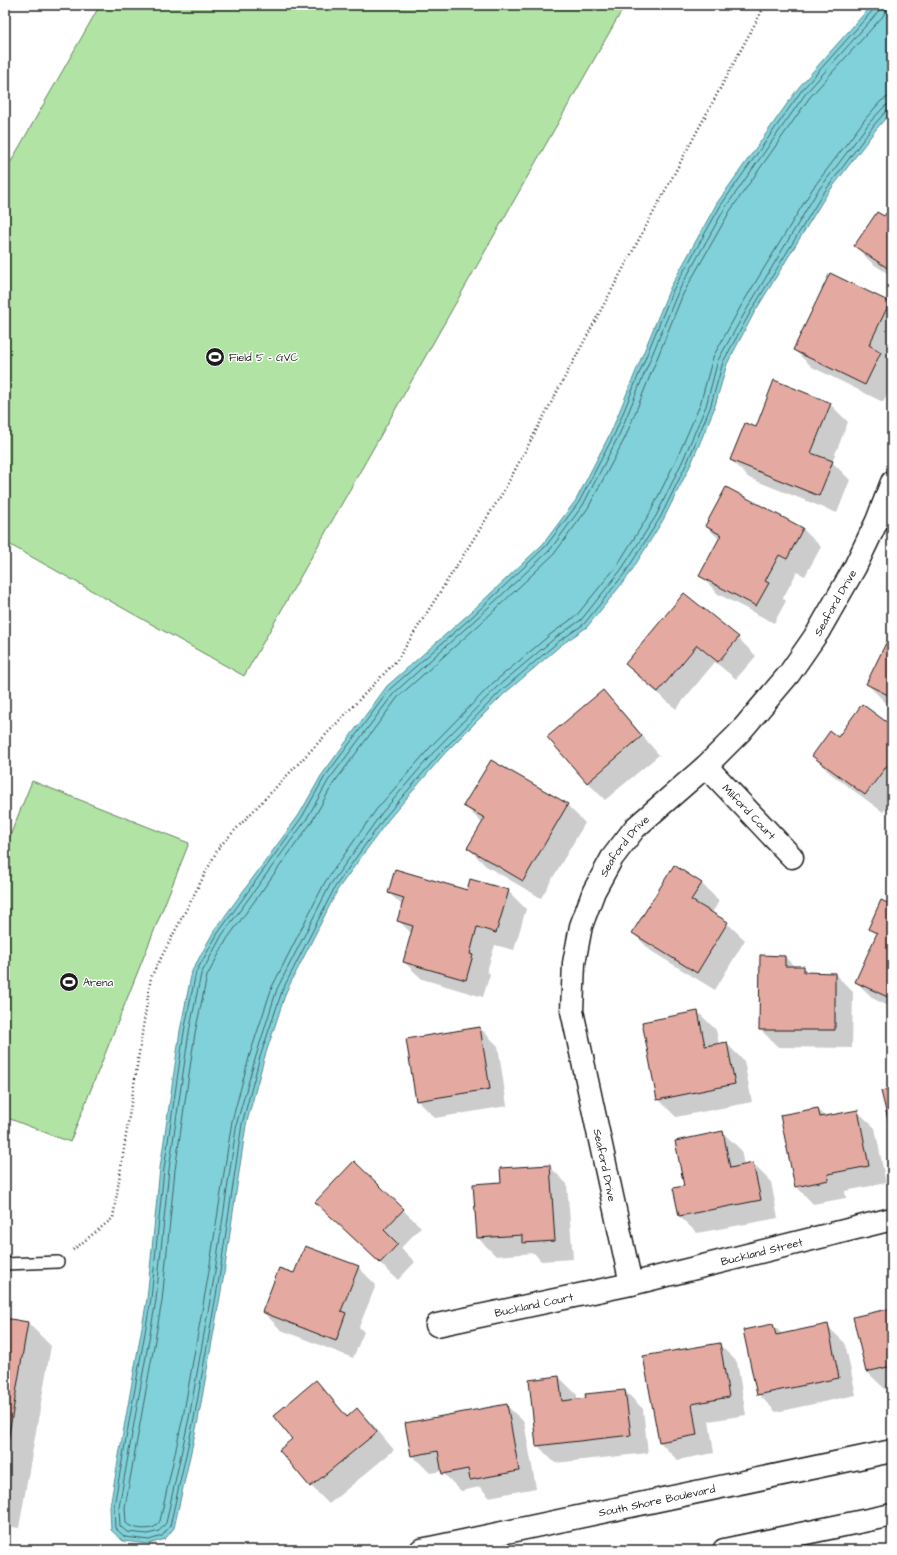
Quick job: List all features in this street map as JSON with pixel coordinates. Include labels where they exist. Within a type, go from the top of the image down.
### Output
[{"type":"street","name":"Seaford Drive","points":[[631,1284],[572,1011],[574,963],[581,926],[594,891],[612,858],[635,828],[706,766],[740,732],[789,674],[818,632],[855,567],[877,521],[892,482]]},
{"type":"street","name":"Milford Court","points":[[706,766],[792,857]]},
{"type":"street","name":"Buckland Street","points":[[631,1284],[892,1219]]},
{"type":"street","name":"Buckland Court","points":[[437,1325],[631,1284]]},
{"type":"street","name":"South Shore Boulevard","points":[[421,1550],[892,1451]]},
{"type":"street","points":[[724,1550],[892,1515]]},
{"type":"lane","points":[[5,1264],[58,1262]]},
{"type":"path","points":[[58,1262],[113,1218],[151,977],[219,847],[397,660],[502,494],[765,5]]},
{"type":"green space","name":"Field 5 - GVC","points":[[100,5],[625,5],[244,676],[5,542],[5,172]]},
{"type":"green space","name":"Arena","points":[[32,781],[189,843],[70,1142],[5,1117],[5,848]]},
{"type":"water","points":[[872,5],[892,5],[892,111],[877,128],[825,197],[754,313],[727,364],[714,409],[691,464],[663,520],[629,575],[587,627],[561,645],[504,694],[445,753],[388,820],[338,889],[286,992],[264,1059],[246,1125],[223,1280],[198,1420],[174,1528],[165,1539],[149,1544],[123,1541],[111,1530],[110,1506],[147,1299],[160,1168],[180,1031],[192,971],[214,931],[299,815],[321,776],[387,686],[470,613],[543,544],[576,500],[611,432],[670,288],[717,203],[799,87]]},
{"type":"building","points":[[892,205],[892,271],[854,246],[877,212],[884,216]]},
{"type":"building","points":[[830,273],[890,302],[869,345],[881,352],[865,385],[793,350]]},
{"type":"building","points":[[774,380],[831,403],[811,453],[833,461],[819,496],[730,460],[745,423],[756,427]]},
{"type":"building","points":[[726,487],[803,528],[787,559],[779,555],[765,581],[769,583],[756,606],[699,576],[721,535],[705,526]]},
{"type":"building","points":[[684,593],[739,637],[718,662],[697,645],[658,692],[625,664]]},
{"type":"building","points":[[886,643],[892,646],[892,697],[866,684]]},
{"type":"building","points":[[603,690],[642,736],[587,783],[547,737]]},
{"type":"building","points":[[862,704],[892,726],[892,765],[889,763],[865,795],[812,756],[830,731],[838,737]]},
{"type":"building","points":[[491,760],[568,804],[523,881],[467,848],[485,818],[463,806]]},
{"type":"building","points":[[674,865],[702,883],[691,900],[728,922],[697,973],[632,933]]},
{"type":"building","points":[[395,869],[467,890],[470,879],[509,890],[496,933],[477,927],[470,954],[473,955],[466,980],[403,962],[413,926],[397,921],[404,898],[388,893]]},
{"type":"building","points":[[881,900],[892,905],[892,999],[855,982],[877,933],[868,929]]},
{"type":"building","points":[[760,955],[785,956],[785,966],[804,966],[804,972],[835,973],[835,1030],[759,1030]]},
{"type":"building","points":[[698,1011],[705,1046],[727,1042],[735,1084],[657,1100],[642,1022]]},
{"type":"building","points":[[480,1027],[490,1089],[416,1101],[406,1039]]},
{"type":"building","points":[[892,1088],[892,1136],[881,1091]]},
{"type":"building","points":[[818,1108],[820,1117],[858,1110],[869,1166],[828,1174],[829,1180],[795,1187],[780,1115]]},
{"type":"building","points":[[723,1131],[730,1168],[753,1163],[761,1200],[679,1216],[673,1188],[684,1186],[675,1141]]},
{"type":"building","points":[[354,1161],[404,1209],[384,1230],[398,1244],[380,1263],[315,1202]]},
{"type":"building","points":[[550,1165],[555,1241],[522,1243],[522,1235],[477,1238],[473,1184],[501,1182],[500,1168]]},
{"type":"building","points":[[305,1246],[359,1266],[341,1311],[346,1313],[336,1341],[262,1312],[279,1268],[294,1273]]},
{"type":"building","points":[[892,1308],[892,1366],[866,1372],[853,1317]]},
{"type":"building","points":[[5,1318],[28,1322],[5,1458]]},
{"type":"building","points":[[773,1324],[776,1335],[828,1324],[839,1378],[757,1395],[743,1330]]},
{"type":"building","points":[[720,1343],[729,1397],[692,1404],[697,1435],[659,1442],[643,1356]]},
{"type":"building","points":[[559,1376],[562,1401],[586,1398],[585,1394],[625,1390],[631,1435],[536,1446],[529,1380]]},
{"type":"building","points":[[316,1380],[347,1417],[357,1408],[377,1432],[310,1487],[279,1450],[292,1439],[273,1416]]},
{"type":"building","points":[[507,1404],[519,1471],[470,1480],[468,1469],[442,1474],[438,1451],[411,1456],[405,1423]]},
{"type":"place","name":"Field 5 - GVC","points":[[215,357]]},
{"type":"place","name":"Arena","points":[[69,982]]}]
